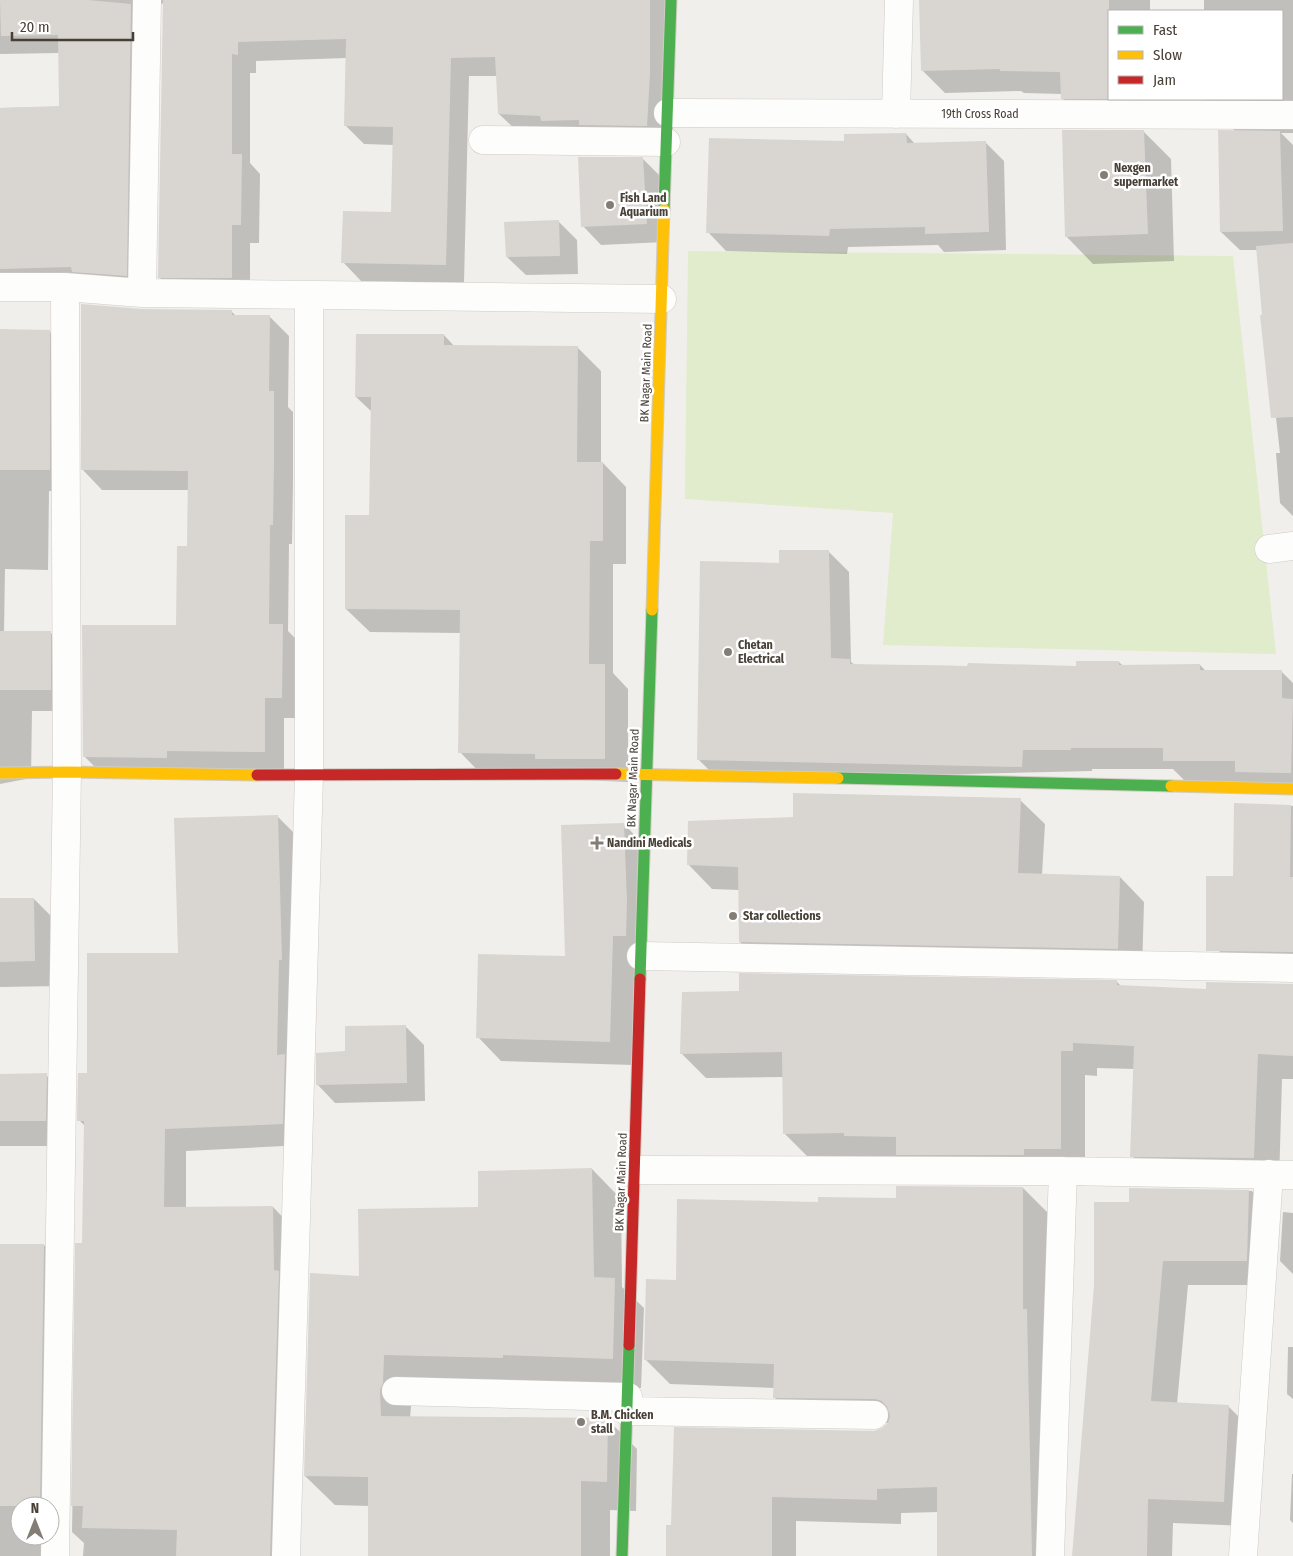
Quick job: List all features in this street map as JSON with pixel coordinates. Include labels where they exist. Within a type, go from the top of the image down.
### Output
[{"type":"street","points":[[142,293],[147,0]]},
{"type":"street","name":"BK Nagar Main Road","points":[[622,1556],[671,0]]},
{"type":"street","points":[[896,114],[899,0]]},
{"type":"street","name":"19th Cross Road","points":[[668,113],[1293,115]]},
{"type":"street","points":[[484,140],[666,142]]},
{"type":"street","points":[[0,287],[65,287],[142,293],[662,299]]},
{"type":"street","points":[[55,1556],[66,772],[65,287]]},
{"type":"street","points":[[286,1556],[309,776],[309,295]]},
{"type":"street","points":[[0,773],[66,772],[309,776],[647,774],[1293,789]]},
{"type":"street","points":[[641,956],[1293,968]]},
{"type":"street","points":[[635,1170],[1063,1171],[1281,1175],[1242,1556]]},
{"type":"street","points":[[1050,1556],[1063,1171]]},
{"type":"street","points":[[396,1391],[874,1416]]},
{"type":"green space","points":[[688,251],[1233,256],[1276,654],[883,645],[893,513],[685,499]]},
{"type":"building","points":[[0,0],[88,0],[131,4],[127,276],[72,272],[71,267],[0,269],[0,108],[59,106],[58,35],[1,36]]},
{"type":"building","points":[[163,0],[650,0],[650,74],[647,126],[579,125],[579,120],[541,121],[540,116],[498,114],[495,57],[451,58],[446,265],[341,263],[343,211],[391,212],[393,127],[344,126],[346,39],[238,42],[238,55],[232,54],[232,154],[242,154],[241,225],[232,225],[232,278],[158,278]]},
{"type":"building","points":[[919,0],[1109,0],[1108,99],[1061,99],[1060,72],[1000,71],[1000,69],[921,71]]},
{"type":"building","points":[[1062,130],[1144,130],[1148,234],[1065,237]]},
{"type":"building","points":[[1218,130],[1280,131],[1283,231],[1220,232]]},
{"type":"building","points":[[906,133],[907,143],[986,141],[989,232],[925,234],[925,227],[830,229],[829,236],[706,233],[709,138],[844,141],[844,134]]},
{"type":"building","points":[[578,157],[643,157],[647,224],[581,227]]},
{"type":"building","points":[[559,220],[560,256],[506,257],[504,222]]},
{"type":"building","points":[[1293,243],[1293,417],[1271,418],[1260,315],[1262,315],[1256,246]]},
{"type":"building","points":[[81,304],[142,309],[232,310],[232,315],[270,315],[269,391],[274,391],[274,462],[273,525],[270,525],[269,624],[283,624],[282,698],[265,698],[265,752],[167,751],[167,758],[83,757],[82,625],[176,625],[177,546],[187,546],[188,471],[81,470]]},
{"type":"building","points":[[0,329],[50,330],[50,470],[0,470]]},
{"type":"building","points":[[356,334],[444,334],[444,345],[578,346],[577,462],[603,462],[603,541],[590,541],[589,664],[605,664],[605,759],[535,759],[535,754],[458,753],[460,610],[345,609],[345,515],[369,515],[371,397],[355,397]]},
{"type":"building","points":[[779,550],[829,550],[831,658],[850,659],[850,664],[967,666],[968,663],[1076,666],[1076,661],[1119,661],[1119,665],[1200,664],[1200,670],[1282,670],[1282,698],[1293,699],[1291,773],[1235,772],[1235,761],[1163,761],[1163,748],[1023,750],[1022,767],[697,760],[700,561],[779,563]]},
{"type":"building","points":[[0,631],[51,631],[51,690],[0,690]]},
{"type":"building","points":[[793,793],[1021,798],[1018,873],[1120,876],[1118,949],[739,942],[738,867],[687,865],[688,821],[793,817]]},
{"type":"building","points":[[1234,803],[1291,805],[1290,877],[1293,877],[1293,952],[1206,951],[1206,876],[1233,876]]},
{"type":"building","points":[[278,815],[282,960],[279,960],[277,1055],[285,1054],[283,1124],[165,1129],[164,1207],[273,1206],[274,1270],[279,1271],[270,1556],[176,1556],[177,1530],[82,1528],[83,1506],[71,1506],[75,1243],[82,1243],[84,1121],[77,1121],[78,1073],[87,1073],[87,953],[178,953],[174,818]]},
{"type":"building","points":[[624,823],[627,902],[626,936],[613,936],[610,1042],[476,1038],[478,954],[565,956],[561,825]]},
{"type":"building","points":[[0,898],[34,898],[35,961],[0,962]]},
{"type":"building","points":[[739,973],[1117,980],[1117,985],[1206,989],[1206,982],[1293,984],[1293,1056],[1258,1054],[1254,1158],[1130,1157],[1134,1046],[1073,1043],[1073,1051],[1061,1051],[1061,1149],[1024,1149],[1024,1155],[896,1155],[896,1137],[844,1136],[844,1133],[783,1134],[782,1052],[680,1054],[682,992],[739,991]]},
{"type":"building","points":[[406,1025],[407,1083],[316,1085],[316,1053],[345,1051],[345,1026]]},
{"type":"building","points":[[47,1073],[46,1121],[0,1121],[0,1074]]},
{"type":"building","points":[[592,1168],[594,1277],[615,1278],[613,1359],[503,1355],[503,1358],[384,1355],[383,1383],[380,1390],[381,1416],[608,1418],[607,1482],[581,1481],[581,1556],[368,1556],[368,1477],[304,1476],[310,1273],[359,1276],[358,1209],[478,1207],[478,1171]]},
{"type":"building","points":[[896,1186],[1023,1187],[1023,1309],[1027,1309],[1032,1556],[937,1556],[937,1487],[877,1489],[877,1500],[772,1497],[772,1556],[666,1556],[666,1525],[671,1525],[674,1427],[874,1431],[888,1423],[890,1416],[887,1407],[882,1401],[875,1399],[773,1398],[774,1364],[644,1360],[646,1279],[676,1280],[677,1199],[818,1202],[818,1197],[896,1198]]},
{"type":"building","points":[[1129,1188],[1249,1190],[1247,1261],[1163,1261],[1151,1401],[1229,1405],[1224,1502],[1148,1499],[1147,1556],[1072,1556],[1094,1285],[1094,1202],[1129,1202]]},
{"type":"building","points":[[0,1244],[44,1244],[40,1496],[10,1496],[10,1506],[0,1506]]},
{"type":"traffic: fast","points":[[664,209],[671,0]]},
{"type":"traffic: fast","points":[[640,979],[652,610]]},
{"type":"traffic: fast","points":[[838,778],[1171,786]]},
{"type":"traffic: fast","points":[[622,1556],[629,1345]]},
{"type":"traffic: slow","points":[[652,610],[664,209]]},
{"type":"traffic: slow","points":[[0,773],[67,772],[257,775]]},
{"type":"traffic: slow","points":[[616,774],[838,778]]},
{"type":"traffic: slow","points":[[1171,786],[1293,789]]},
{"type":"traffic: jam","points":[[257,775],[616,774]]},
{"type":"traffic: jam","points":[[629,1345],[640,979]]},
{"type":"place","name":"Nexgen supermarket","points":[[1104,175]]},
{"type":"place","name":"Fish Land Aquarium","points":[[610,205]]},
{"type":"place","name":"Chetan Electrical","points":[[728,652]]},
{"type":"place","name":"Nandini Medicals","points":[[597,843]]},
{"type":"place","name":"Star collections","points":[[733,916]]},
{"type":"place","name":"B.M. Chicken stall","points":[[581,1422]]}]
